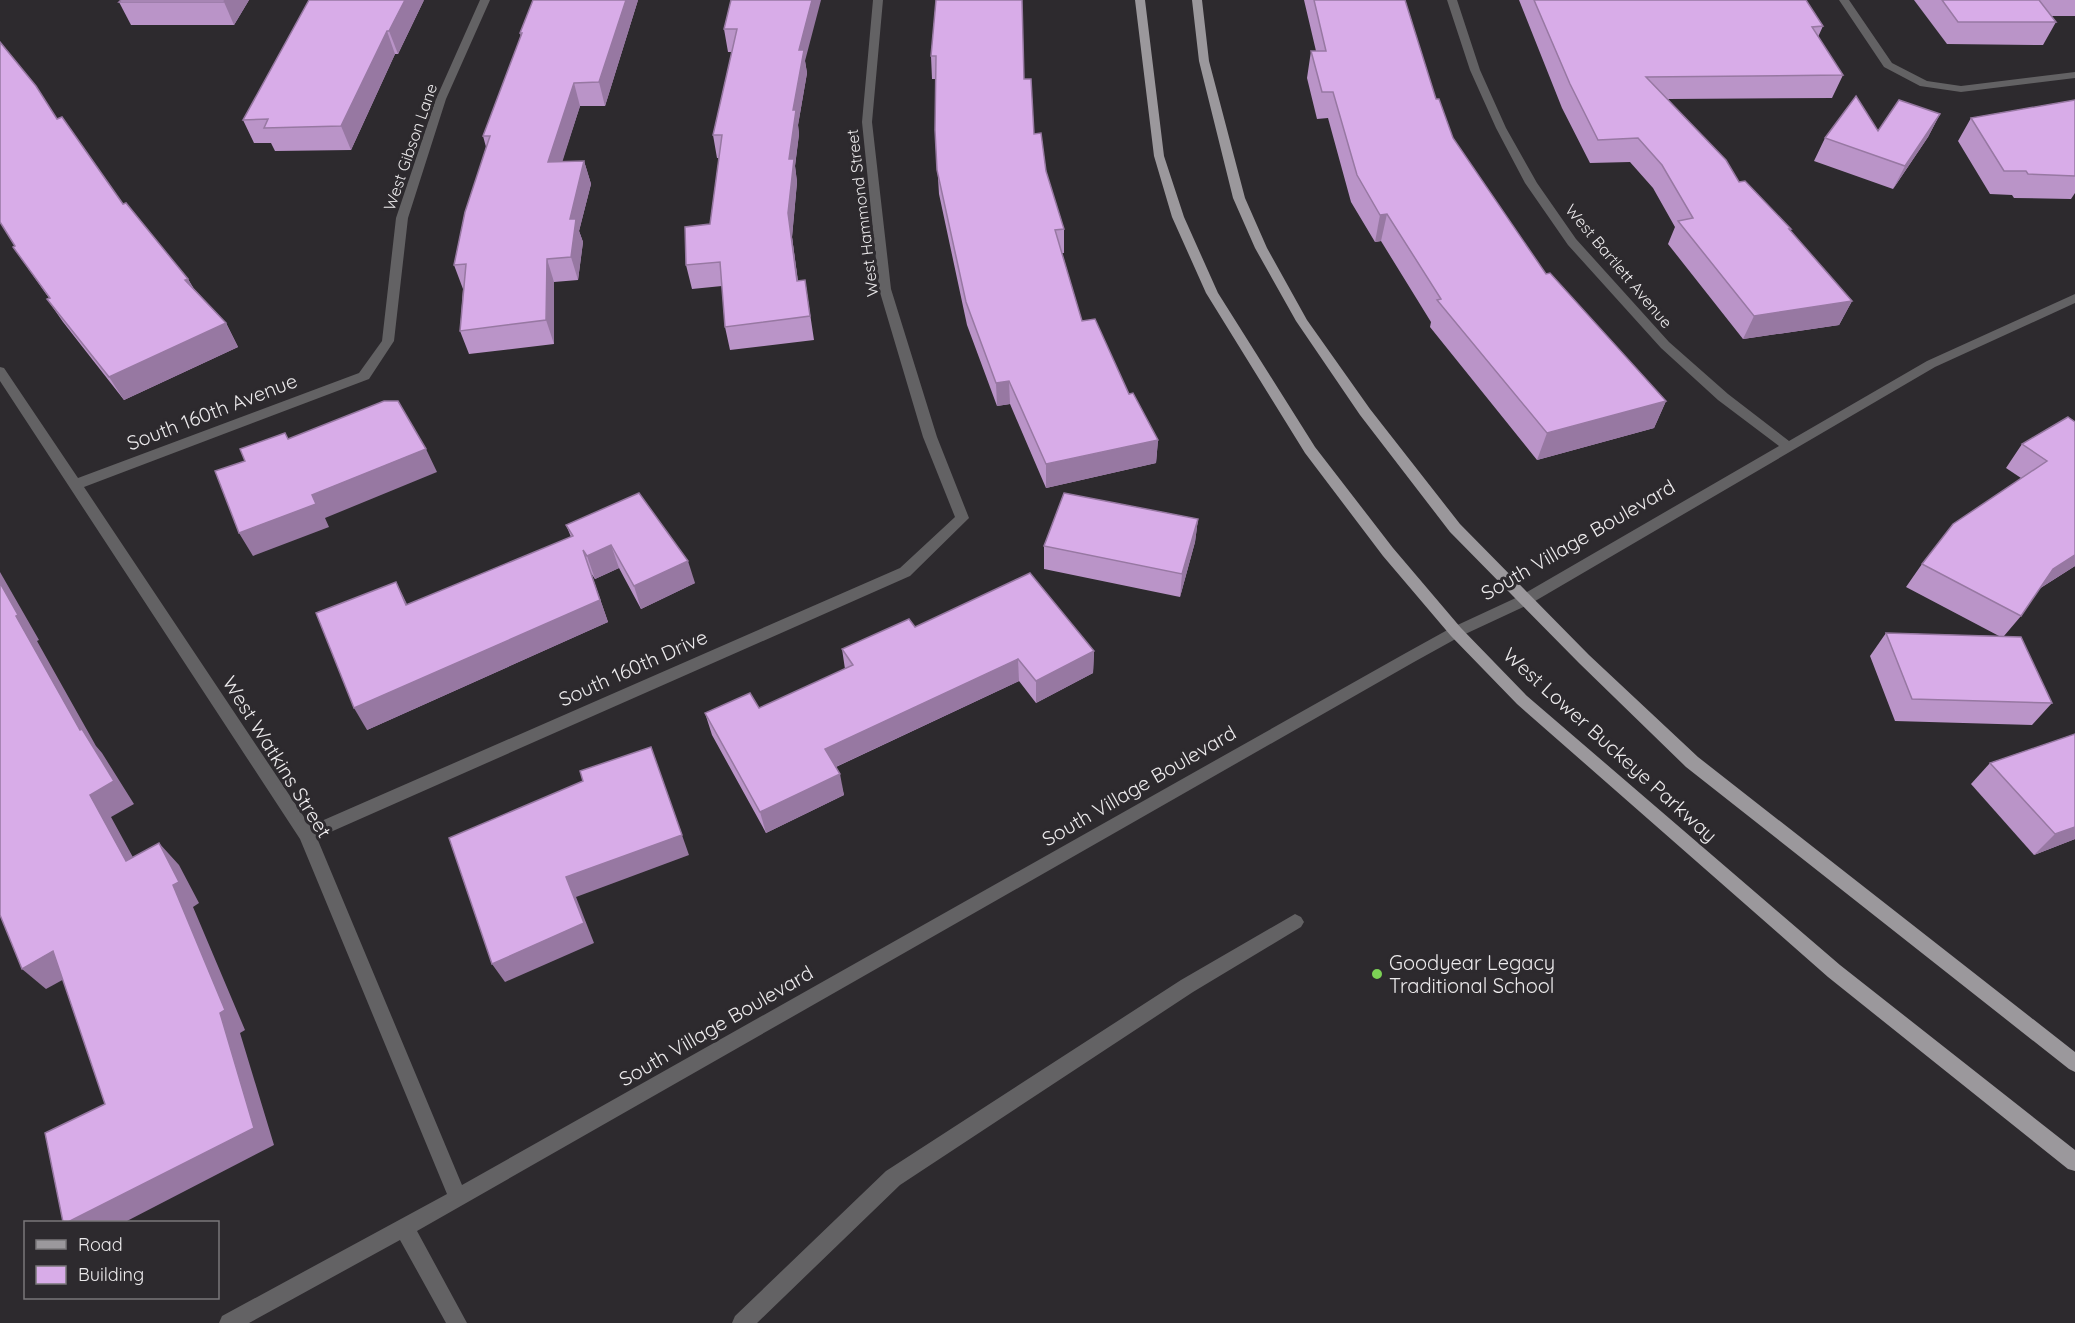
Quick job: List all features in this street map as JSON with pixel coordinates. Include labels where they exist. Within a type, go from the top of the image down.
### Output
[{"type":"main road","name":"West Lower Buckeye Parkway","points":[[1140,0],[1159,156],[1178,217],[1212,293],[1310,450],[1388,552],[1456,632],[1522,700],[1834,971],[2075,1162]]},
{"type":"main road","points":[[1197,0],[1204,61],[1239,198],[1261,248],[1302,321],[1365,412],[1455,528],[1584,659],[1723,788],[2075,1063]]},
{"type":"street","name":"West Gibson Lane","points":[[364,376],[388,341],[402,218],[441,99],[485,0]]},
{"type":"street","name":"West Hammond Street","points":[[878,0],[867,122],[885,289],[930,437],[962,518]]},
{"type":"street","name":"West Bartlett Avenue","points":[[1452,0],[1475,70],[1501,128],[1531,183],[1572,242],[1665,345],[1723,397],[1787,446]]},
{"type":"street","points":[[1844,0],[1888,65],[1924,84],[1961,89],[2075,75]]},
{"type":"street","name":"South Village Boulevard","points":[[229,1323],[458,1198],[1456,632],[1525,600],[1931,364],[2075,298]]},
{"type":"street","name":"West Watkins Street","points":[[0,371],[306,835],[458,1198]]},
{"type":"street","name":"South 160th Avenue","points":[[74,485],[364,376]]},
{"type":"street","name":"South 160th Drive","points":[[306,835],[905,572],[962,518]]},
{"type":"street","points":[[742,1323],[893,1178],[1178,993],[1295,922]]},
{"type":"street","points":[[404,1227],[457,1323]]},
{"type":"building","points":[[121,0],[225,0],[224,2],[119,2]]},
{"type":"building","points":[[309,0],[405,0],[387,31],[341,126],[264,128],[268,119],[243,120]]},
{"type":"building","points":[[533,0],[626,0],[599,82],[574,83],[548,162],[584,161],[570,219],[576,219],[571,257],[547,259],[546,320],[460,331],[466,264],[454,265],[465,212],[490,136],[483,136]]},
{"type":"building","points":[[731,0],[812,0],[799,50],[804,50],[793,110],[796,110],[789,159],[794,159],[788,213],[797,281],[805,280],[810,316],[725,327],[720,262],[686,265],[685,227],[710,224],[722,135],[713,135],[737,29],[724,29]]},
{"type":"building","points":[[936,0],[1022,0],[1024,79],[1031,79],[1034,134],[1041,133],[1046,171],[1064,229],[1055,230],[1082,321],[1095,319],[1129,394],[1133,393],[1158,440],[1046,464],[1009,381],[996,383],[966,302],[937,170],[936,56],[931,56]]},
{"type":"building","points":[[1314,0],[1405,0],[1436,99],[1439,99],[1453,138],[1546,274],[1550,273],[1666,401],[1547,433],[1437,300],[1441,299],[1387,214],[1380,215],[1357,175],[1333,92],[1322,92],[1311,51],[1326,51]]},
{"type":"building","points":[[1534,0],[1806,0],[1823,26],[1812,27],[1843,75],[1646,77],[1726,160],[1739,182],[1745,181],[1791,229],[1789,229],[1852,301],[1754,316],[1678,221],[1693,218],[1662,165],[1638,138],[1598,140],[1570,84]]},
{"type":"building","points":[[1942,0],[2039,0],[2056,22],[1958,22]]},
{"type":"building","points":[[0,42],[36,86],[57,119],[62,117],[123,204],[126,203],[188,279],[185,280],[226,323],[109,377],[47,299],[50,298],[13,247],[15,246],[0,222]]},
{"type":"building","points":[[1856,96],[1878,131],[1899,100],[1940,114],[1905,166],[1825,138]]},
{"type":"building","points":[[2075,100],[2075,176],[2004,171],[1971,118]]},
{"type":"building","points":[[384,401],[398,401],[426,449],[312,495],[316,504],[239,533],[215,471],[245,461],[240,449],[285,433],[288,439]]},
{"type":"building","points":[[2068,417],[2075,422],[2075,555],[2053,569],[2021,616],[1922,564],[1953,524],[2047,461],[2022,444]]},
{"type":"building","points":[[639,493],[688,561],[634,586],[611,545],[587,556],[583,550],[600,600],[354,708],[316,613],[396,582],[406,605],[573,536],[566,525]]},
{"type":"building","points":[[1064,493],[1198,519],[1182,574],[1044,546]]},
{"type":"building","points":[[1030,573],[1094,651],[1036,681],[1018,659],[825,749],[840,774],[760,812],[705,713],[750,693],[759,708],[853,665],[842,649],[909,619],[915,627]]},
{"type":"building","points":[[0,583],[80,730],[82,729],[114,781],[90,795],[126,861],[159,843],[179,882],[173,885],[225,1010],[220,1013],[254,1128],[70,1221],[63,1221],[45,1133],[105,1104],[53,951],[22,969],[0,915]]},
{"type":"building","points":[[1886,633],[2021,637],[2052,703],[1912,699]]},
{"type":"building","points":[[2075,734],[2075,827],[2055,834],[1990,763]]},
{"type":"building","points":[[651,747],[682,835],[566,877],[584,923],[492,964],[449,838],[583,781],[580,771]]},
{"type":"place","name":"Goodyear Legacy Traditional School","points":[[1377,974]]}]
